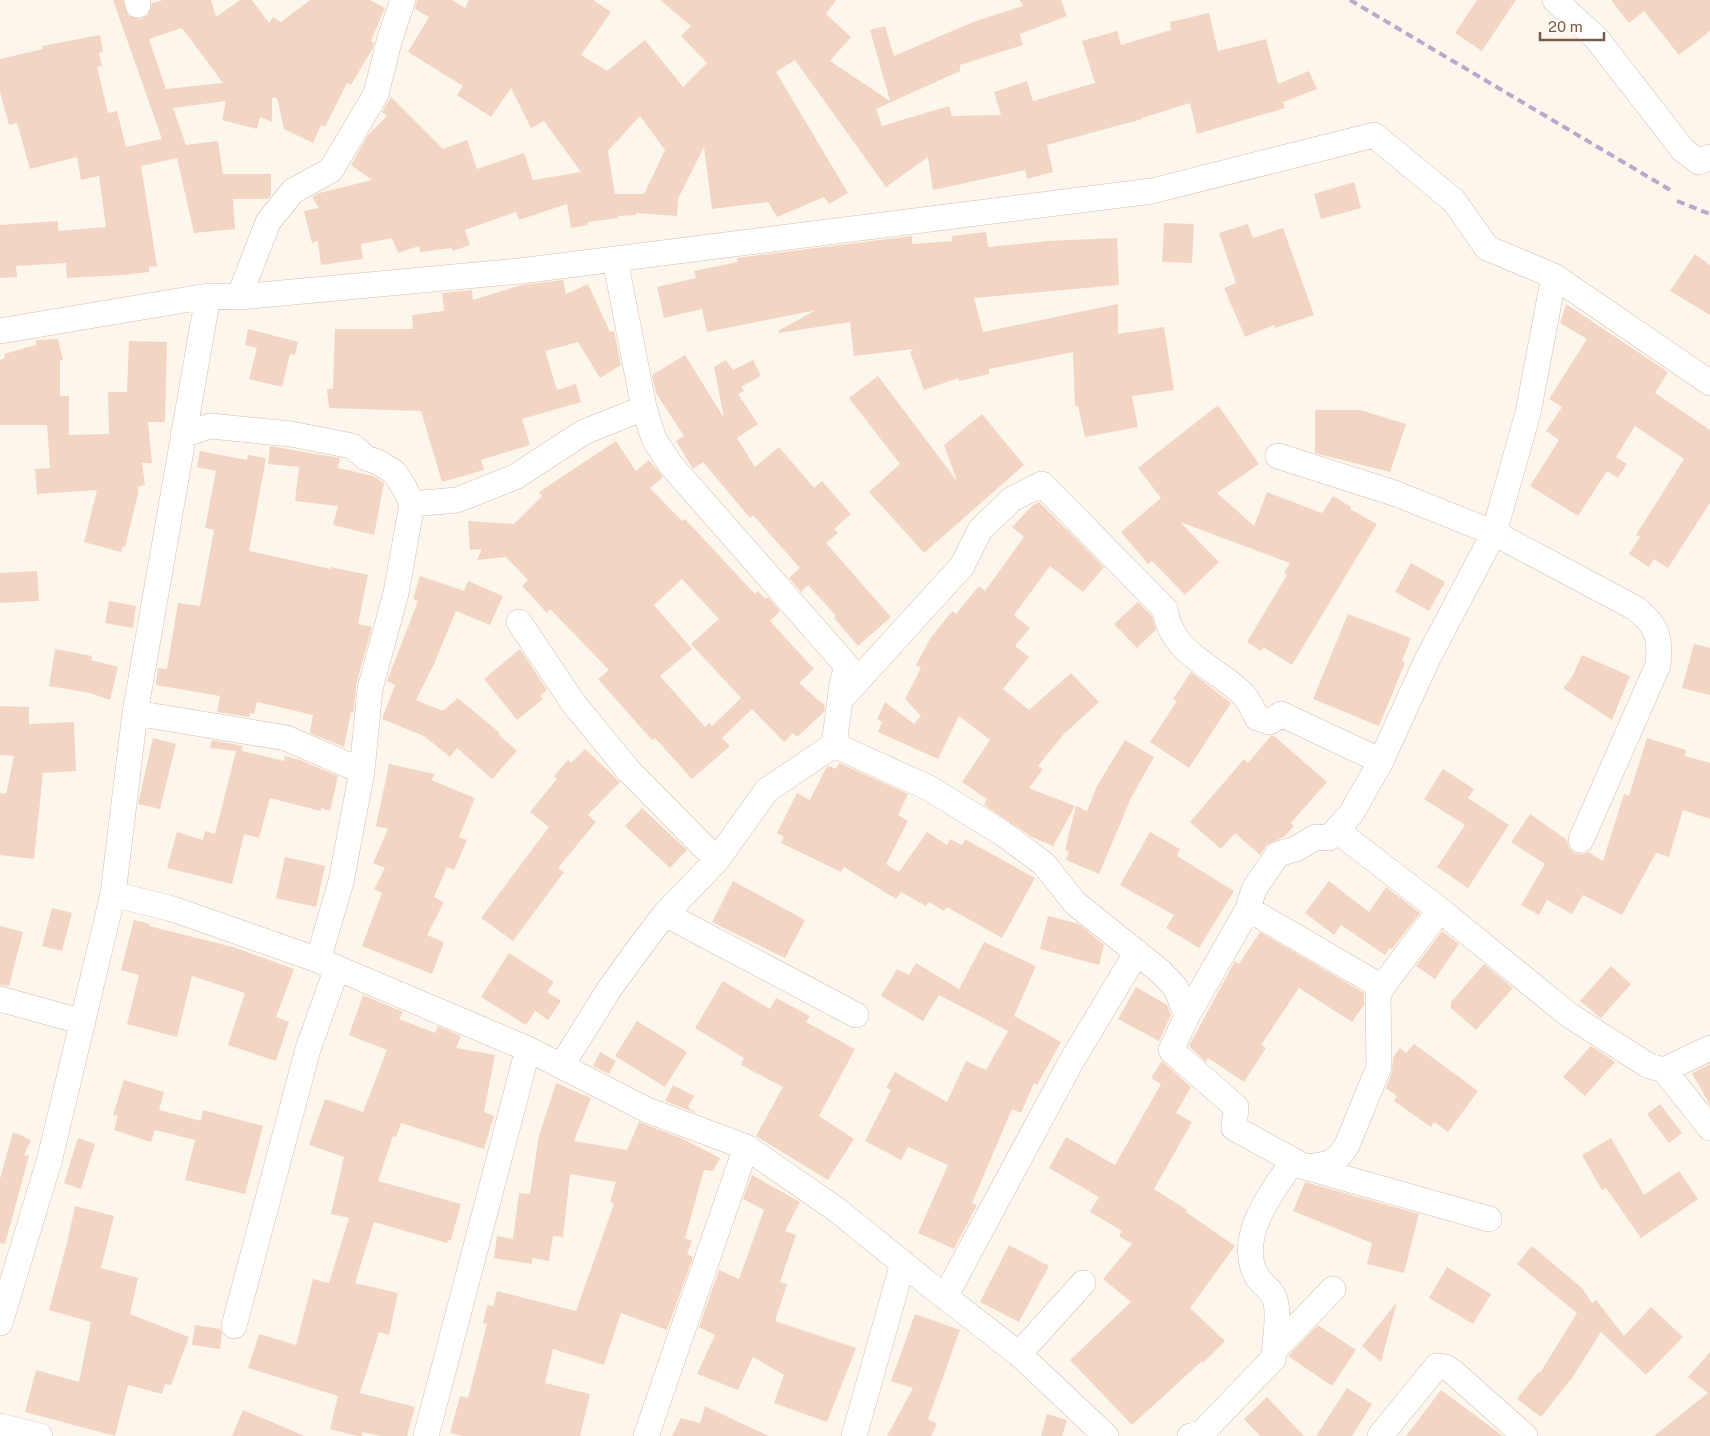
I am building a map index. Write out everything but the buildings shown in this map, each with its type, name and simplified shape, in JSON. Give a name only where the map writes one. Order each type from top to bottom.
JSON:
[{"type":"street","points":[[239,298],[268,222],[292,192],[331,170],[372,102],[376,94],[390,38],[403,0]]},
{"type":"street","points":[[1555,0],[1597,39],[1684,150],[1699,162],[1710,157]]},
{"type":"street","points":[[0,331],[208,296],[239,298],[511,272],[1152,191],[1374,135],[1454,201],[1487,248],[1554,276],[1710,383]]},
{"type":"street","points":[[562,1065],[610,988],[665,914],[718,860],[766,790],[834,745],[847,666],[670,464],[654,439],[644,408],[615,259]]},
{"type":"street","points":[[1489,1219],[1299,1164],[1234,1128],[1236,1107],[1171,1050],[1187,1016],[1248,909],[1254,889],[1278,854],[1296,849],[1316,837],[1329,838],[1351,814],[1381,761],[1428,658],[1494,533],[1528,413],[1554,276]]},
{"type":"street","points":[[0,1324],[50,1158],[113,894],[135,713],[208,296]]},
{"type":"street","points":[[412,504],[457,500],[515,477],[584,432],[644,408]]},
{"type":"street","points":[[183,435],[210,426],[291,434],[352,446],[366,458],[378,462],[394,472],[412,504],[396,593],[370,689],[362,771],[328,964],[308,1049],[234,1326]]},
{"type":"street","points":[[1278,456],[1397,494],[1494,533],[1635,608],[1648,618],[1656,631],[1660,644],[1658,664],[1581,840]]},
{"type":"street","points":[[841,699],[962,566],[980,530],[1012,499],[1042,484],[1165,609],[1166,620],[1182,647],[1244,695],[1257,718],[1270,722],[1281,714],[1301,721],[1381,761]]},
{"type":"street","points":[[519,622],[574,704],[629,771],[718,860]]},
{"type":"street","points":[[135,713],[286,738],[362,771]]},
{"type":"street","points":[[834,745],[929,788],[1002,833],[1044,864],[1074,903],[1161,972],[1176,988],[1187,1016]]},
{"type":"street","points":[[1337,831],[1440,910],[1569,1015],[1649,1066],[1664,1070],[1710,1128]]},
{"type":"street","points":[[113,894],[172,909],[328,964],[528,1049],[647,1110],[746,1147],[837,1210],[944,1297],[1019,1354],[1106,1436]]},
{"type":"street","points":[[1248,909],[1382,987]]},
{"type":"street","points":[[1199,1435],[1273,1359],[1275,1349],[1275,1298],[1259,1282],[1253,1267],[1251,1252],[1253,1234],[1265,1204],[1299,1164],[1329,1164],[1340,1157],[1347,1145],[1379,1067],[1378,998],[1382,987],[1440,910]]},
{"type":"street","points":[[665,914],[856,1016]]},
{"type":"street","points":[[944,1297],[1071,1062],[1137,952]]},
{"type":"street","points":[[1176,988],[1205,984]]},
{"type":"street","points":[[0,999],[83,1022]]},
{"type":"street","points":[[1664,1070],[1710,1048]]},
{"type":"street","points":[[426,1436],[528,1049]]},
{"type":"street","points":[[646,1436],[746,1147]]},
{"type":"street","points":[[854,1436],[904,1263]]},
{"type":"street","points":[[1019,1354],[1083,1283]]},
{"type":"street","points":[[1275,1349],[1334,1289]]},
{"type":"street","points":[[1380,1436],[1437,1366],[1445,1367],[1453,1372],[1525,1436]]},
{"type":"street","points":[[0,1426],[40,1436]]},
{"type":"railway","points":[[1350,0],[1672,191]]},
{"type":"railway","points":[[1677,201],[1710,214]]}]
